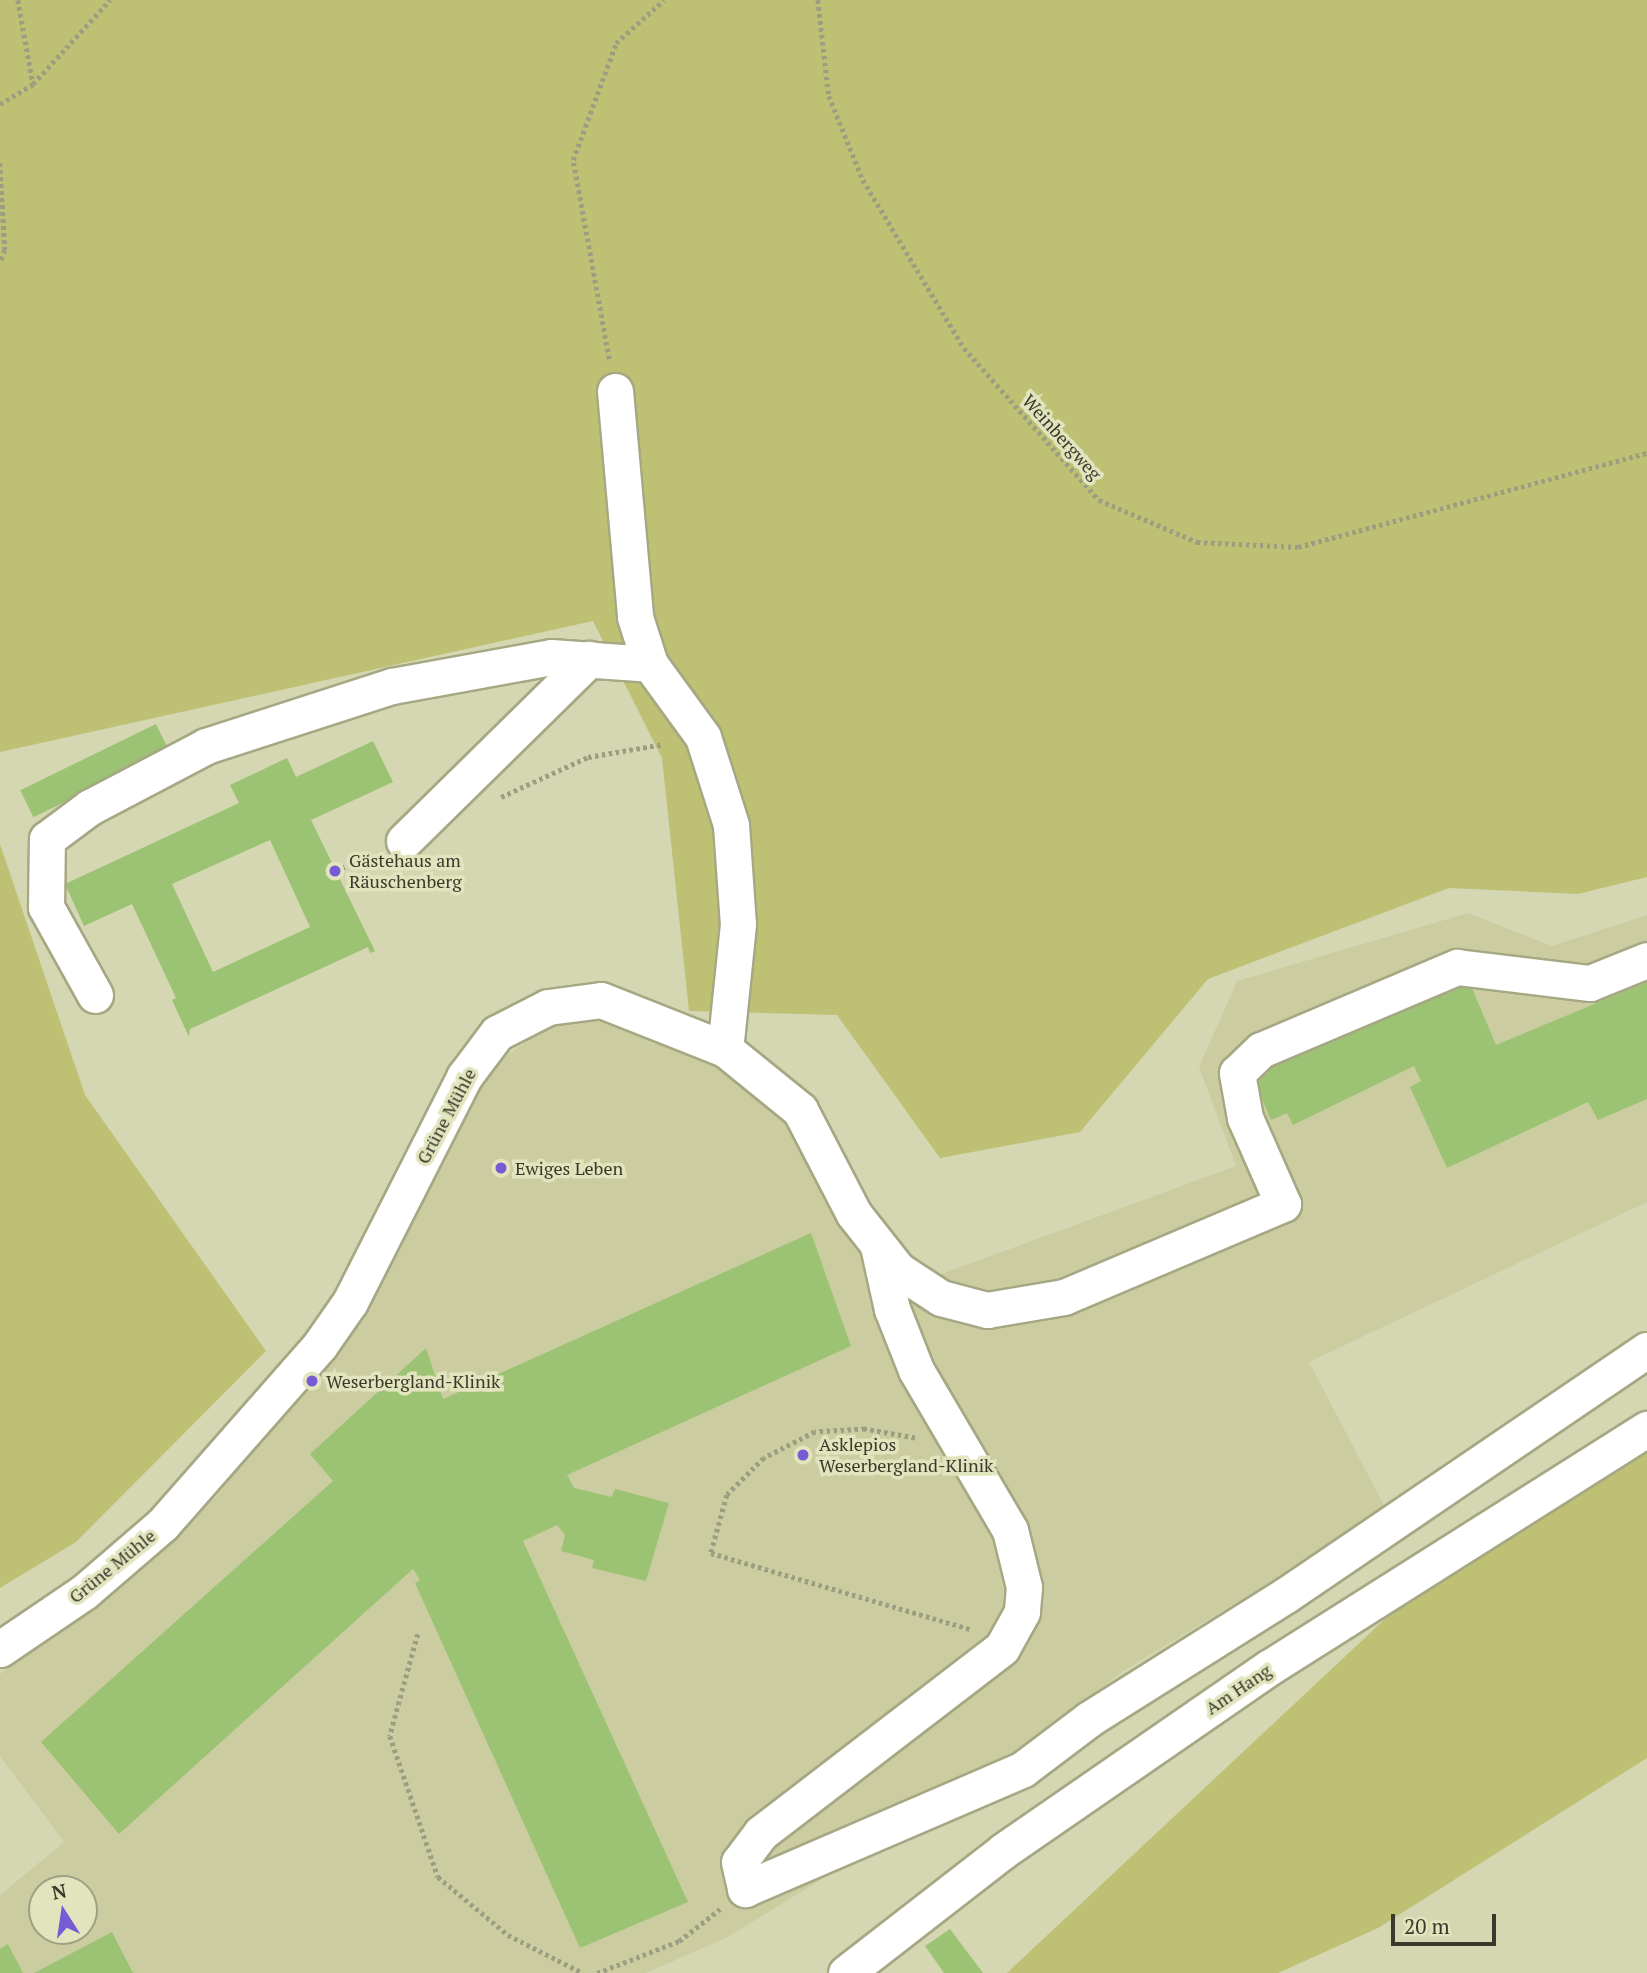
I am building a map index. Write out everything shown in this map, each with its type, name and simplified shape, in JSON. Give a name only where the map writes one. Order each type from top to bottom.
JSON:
[{"type":"street","points":[[615,391],[635,617],[650,664],[703,737],[732,838],[738,924],[725,1049]]},
{"type":"street","points":[[95,995],[46,907],[47,839],[90,807],[206,746],[392,686],[551,657],[650,664]]},
{"type":"street","points":[[404,841],[589,659]]},
{"type":"street","name":"Grüne Mühle","points":[[0,1649],[84,1592],[162,1525],[320,1345],[350,1302],[464,1077],[497,1033],[548,1007],[601,1000],[725,1049],[800,1110],[854,1214],[898,1270],[941,1298],[987,1310],[1065,1297],[1283,1204],[1245,1118],[1237,1073],[1261,1050],[1457,967],[1590,983],[1647,960]]},
{"type":"street","points":[[877,1243],[892,1309],[916,1370],[1010,1530],[1024,1587],[1022,1612],[1002,1648],[761,1833],[739,1862],[745,1889],[1023,1769],[1089,1719],[1286,1595],[1647,1350]]},
{"type":"street","name":"Am Hang","points":[[846,1973],[1003,1851],[1270,1667],[1647,1429]]},
{"type":"path","points":[[18,0],[33,84]]},
{"type":"path","points":[[0,104],[33,84],[110,0]]},
{"type":"path","points":[[615,391],[573,160],[616,43],[664,0]]},
{"type":"path","name":"Weinbergweg","points":[[818,0],[829,96],[863,180],[964,348],[1099,500],[1197,542],[1298,547],[1647,453]]},
{"type":"path","points":[[0,163],[5,250],[0,263]]},
{"type":"path","points":[[490,802],[588,757],[703,737]]},
{"type":"path","points":[[335,871],[404,841]]},
{"type":"path","points":[[961,1447],[865,1429],[815,1432],[764,1458],[726,1494],[711,1553],[1007,1640]]},
{"type":"path","points":[[418,1634],[390,1736],[439,1877],[508,1935],[583,1973]]},
{"type":"path","points":[[597,1973],[679,1941],[745,1889]]},
{"type":"shaded area","name":"Asklepios Weserbergland-Klinik","points":[[1468,913],[1552,946],[1647,915],[1647,1202],[1309,1362],[1387,1511],[1120,1673],[1006,1766],[726,1938],[646,1973],[0,1973],[0,1895],[64,1842],[0,1756],[0,1674],[216,1497],[280,1413],[480,1076],[535,1035],[583,1015],[623,1027],[651,1043],[694,1052],[807,1094],[917,1283],[1236,1166],[1199,1067],[1237,981]]},
{"type":"green space","points":[[0,0],[1647,0],[1647,877],[1578,894],[1449,888],[1208,979],[1080,1132],[940,1158],[837,1015],[689,1011],[662,758],[593,621],[0,752]]},
{"type":"green space","points":[[0,844],[85,1095],[266,1351],[76,1542],[0,1588]]},
{"type":"green space","points":[[1647,1432],[1647,1758],[1378,1928],[1278,1973],[1007,1973],[1510,1502]]},
{"type":"building","points":[[156,724],[169,751],[33,817],[20,790]]},
{"type":"building","points":[[373,741],[393,782],[311,820],[375,951],[370,953],[368,947],[190,1029],[189,1037],[172,1000],[176,998],[132,904],[84,926],[65,884],[239,803],[230,785],[287,758],[296,777]],"holes":[[[270,840],[310,927],[213,972],[172,884]]]},
{"type":"building","points":[[1469,981],[1496,1045],[1647,982],[1647,1099],[1598,1120],[1588,1102],[1447,1168],[1410,1087],[1421,1081],[1414,1066],[1293,1125],[1287,1113],[1271,1120],[1254,1080],[1268,1073],[1265,1066],[1439,989],[1441,994]]},
{"type":"building","points":[[811,1233],[851,1346],[567,1475],[574,1488],[612,1497],[615,1489],[669,1503],[646,1581],[592,1568],[594,1560],[561,1551],[565,1535],[557,1525],[523,1541],[688,1902],[580,1948],[415,1583],[420,1580],[413,1569],[119,1834],[41,1742],[333,1481],[310,1454],[426,1348],[443,1399]]},
{"type":"building","points":[[950,1929],[983,1973],[944,1973],[925,1946]]},
{"type":"building","points":[[112,1932],[133,1973],[34,1973],[87,1945],[98,1945],[98,1939]]},
{"type":"building","points":[[8,1944],[23,1973],[0,1973],[0,1949]]},
{"type":"place","name":"Gästehaus am Räuschenberg","points":[[335,871]]},
{"type":"place","name":"Ewiges Leben","points":[[501,1168]]},
{"type":"place","name":"Weserbergland-Klinik","points":[[312,1381]]},
{"type":"place","name":"Asklepios Weserbergland-Klinik","points":[[803,1455]]}]
